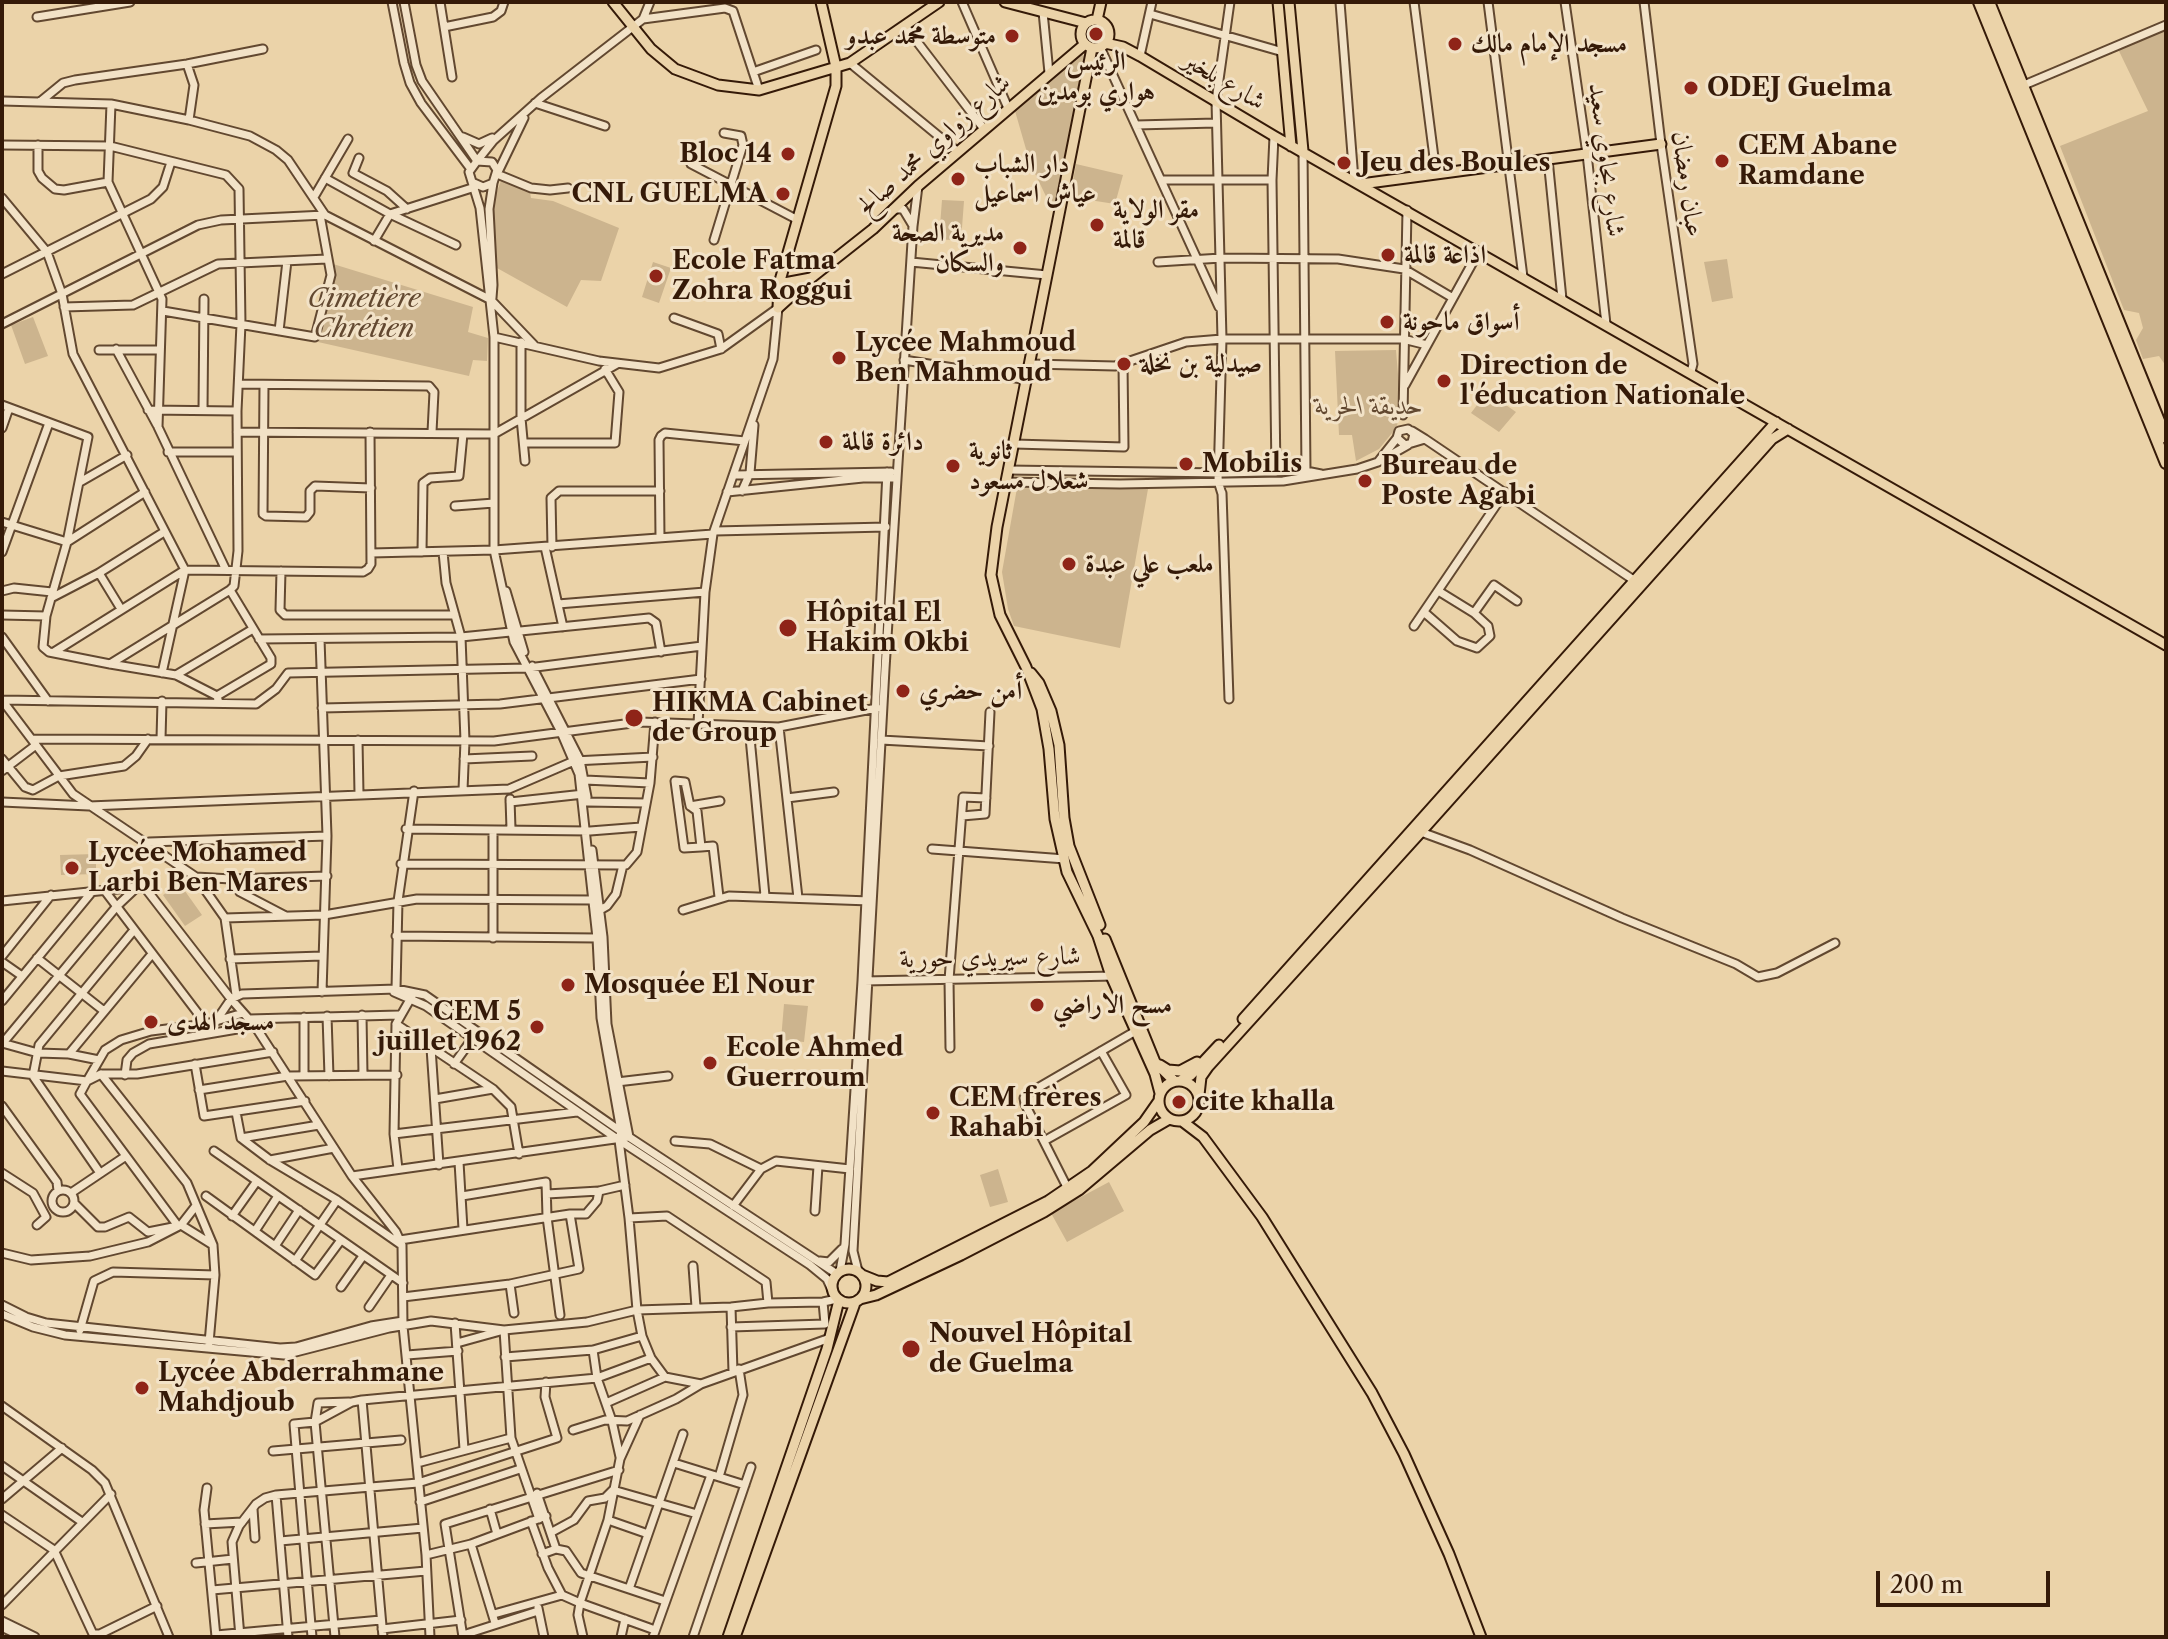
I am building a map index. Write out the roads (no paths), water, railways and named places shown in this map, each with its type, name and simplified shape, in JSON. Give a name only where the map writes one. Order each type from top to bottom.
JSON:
[{"type":"highway","points":[[1979,2],[2166,463]]},
{"type":"highway","points":[[1989,2],[2166,438]]},
{"type":"main road","points":[[613,2],[661,60],[675,69],[718,85],[759,90],[850,63],[939,2]]},
{"type":"main road","points":[[778,308],[778,289],[834,96],[836,67],[821,2]]},
{"type":"main road","points":[[1005,2],[1038,8],[1086,23],[1097,20],[1106,26],[1098,43],[1047,275],[992,563],[993,589],[1008,635],[1026,667],[1045,720],[1055,819],[1085,914],[1155,1062],[1177,1081],[1192,1085],[1199,1095]]},
{"type":"main road","points":[[1097,20],[1101,2]]},
{"type":"main road","points":[[1278,2],[1291,146]]},
{"type":"main road","points":[[1289,2],[1303,151]]},
{"type":"main road","points":[[1086,23],[1081,36],[1098,43]]},
{"type":"main road","name":"شارع زواوي محمد صالح","points":[[778,308],[873,229],[1049,73],[1098,43]]},
{"type":"main road","name":"شارع بلخير","points":[[1098,43],[1123,47],[1140,56],[1291,146],[2166,645]]},
{"type":"main road","points":[[1290,128],[1297,133],[1301,130]]},
{"type":"main road","points":[[1274,136],[1290,128]]},
{"type":"main road","points":[[1358,182],[1661,144]]},
{"type":"main road","points":[[785,268],[795,294]]},
{"type":"main road","name":"شارع زواوي محمد صالح","points":[[778,289],[791,281],[811,278]]},
{"type":"main road","points":[[1169,1119],[1150,1130],[1079,1190],[1044,1212],[894,1287],[848,1304],[838,1299],[831,1288],[839,1272],[850,1269],[877,1281],[888,1282],[1008,1222],[1068,1189],[1144,1122],[1163,1087],[1191,1075],[1224,1040],[1776,422]]},
{"type":"main road","points":[[1203,1137],[1198,1108],[1201,1077],[1208,1067],[1772,439],[1788,429]]},
{"type":"main road","points":[[1116,976],[1134,1032],[1155,1074],[1164,1115],[1182,1121],[1189,1119],[1198,1108]]},
{"type":"main road","points":[[1155,1062],[1168,1070],[1185,1070],[1224,1040]]},
{"type":"main road","points":[[1182,1121],[1203,1137],[1286,1253],[1372,1393],[1404,1454],[1449,1554],[1481,1637]]},
{"type":"main road","points":[[735,1637],[858,1301],[866,1288],[860,1273]]},
{"type":"main road","points":[[728,1637],[830,1338],[838,1299]]},
{"type":"street","points":[[37,17],[130,2]]},
{"type":"street","points":[[392,2],[404,63],[415,93],[470,168],[480,208],[494,337],[494,550],[514,632],[585,780],[604,1043],[620,1136],[637,1310],[642,1336],[651,1358],[665,1377]]},
{"type":"street","points":[[404,2],[419,73],[477,161]]},
{"type":"street","points":[[440,2],[452,77]]},
{"type":"street","points":[[444,27],[493,17],[501,11],[504,2]]},
{"type":"street","points":[[643,19],[650,2]]},
{"type":"street","points":[[962,2],[1008,108]]},
{"type":"street","points":[[1140,56],[1152,2]]},
{"type":"street","points":[[1229,699],[1221,477],[1221,258],[1216,101],[1230,2]]},
{"type":"street","points":[[1340,2],[1358,182]]},
{"type":"street","points":[[1414,2],[1436,173]]},
{"type":"street","points":[[1488,2],[1523,277]]},
{"type":"street","name":"شارع بجاوي سعيد","points":[[1565,2],[1587,154],[1606,324]]},
{"type":"street","name":"عبان رمضان","points":[[1644,2],[1693,364],[1691,372]]},
{"type":"street","points":[[470,168],[535,103],[643,19],[725,8],[733,11],[759,90]]},
{"type":"street","points":[[1038,8],[1049,73]]},
{"type":"street","points":[[1150,14],[1283,52]]},
{"type":"street","points":[[2024,85],[2166,25]]},
{"type":"street","points":[[905,26],[984,129]]},
{"type":"street","points":[[1098,43],[1221,310]]},
{"type":"street","points":[[41,101],[63,83],[75,80],[187,64],[263,49]]},
{"type":"street","points":[[753,72],[816,50]]},
{"type":"street","points":[[850,63],[958,152]]},
{"type":"street","points":[[187,64],[194,85],[189,120]]},
{"type":"street","points":[[2,101],[111,104],[189,120],[250,136],[264,142],[288,160],[323,215],[331,275],[318,334],[313,337],[163,311]]},
{"type":"street","points":[[535,103],[605,126]]},
{"type":"street","points":[[111,104],[108,182],[160,292],[163,311],[158,427]]},
{"type":"street","points":[[491,300],[489,209],[493,183],[526,112]]},
{"type":"street","points":[[1136,125],[1216,123]]},
{"type":"street","points":[[458,134],[479,144],[507,128]]},
{"type":"street","points":[[714,240],[743,139],[724,133]]},
{"type":"street","points":[[1274,136],[1276,472]]},
{"type":"street","points":[[314,197],[348,139]]},
{"type":"street","points":[[2,145],[110,146],[226,175],[239,189],[241,324],[237,411],[237,568],[234,586],[110,664]]},
{"type":"street","points":[[38,145],[38,171],[55,189],[108,182]]},
{"type":"street","points":[[1303,151],[1306,471]]},
{"type":"street","points":[[359,158],[353,173],[387,191],[407,209]]},
{"type":"street","points":[[1548,159],[1562,299]]},
{"type":"street","points":[[477,161],[492,162],[497,174],[531,188],[568,188]]},
{"type":"street","points":[[2,274],[123,215],[160,192],[171,162]]},
{"type":"street","points":[[691,164],[798,220]]},
{"type":"street","points":[[325,178],[390,214],[456,245]]},
{"type":"street","points":[[1161,180],[1272,180]]},
{"type":"street","points":[[374,241],[390,214],[474,185],[483,187],[493,183]]},
{"type":"street","points":[[352,1176],[629,1137],[815,1261],[839,1272],[845,1244],[865,981],[878,740],[918,186]]},
{"type":"street","points":[[2,198],[47,252],[62,294],[73,354],[185,570],[162,673]]},
{"type":"street","points":[[893,209],[903,209],[913,226]]},
{"type":"street","points":[[1407,210],[1403,415],[1410,444]]},
{"type":"street","points":[[2,324],[198,225],[240,219],[323,215],[491,300],[534,345]]},
{"type":"street","points":[[1404,387],[1479,251]]},
{"type":"street","points":[[1158,262],[1221,258],[1338,259],[1404,269],[1453,298]]},
{"type":"street","points":[[64,307],[133,305],[210,267],[327,259]]},
{"type":"street","points":[[279,331],[287,261]]},
{"type":"street","points":[[911,262],[1047,275]]},
{"type":"street","points":[[757,324],[769,310],[778,289]]},
{"type":"street","points":[[203,410],[204,299]]},
{"type":"street","points":[[494,337],[599,361],[659,368],[721,349],[778,308]]},
{"type":"street","points":[[698,724],[705,592],[714,532],[773,359],[778,308]]},
{"type":"street","points":[[674,318],[718,334],[721,349]]},
{"type":"street","points":[[757,324],[776,331]]},
{"type":"street","points":[[1031,364],[1123,364],[1186,342],[1222,339],[1403,339],[1427,345]]},
{"type":"street","points":[[521,342],[521,418],[525,461]]},
{"type":"street","points":[[116,349],[158,427],[225,568]]},
{"type":"street","points":[[99,350],[160,350]]},
{"type":"street","points":[[904,360],[1028,380]]},
{"type":"street","points":[[524,443],[615,443],[619,392],[599,361]]},
{"type":"street","points":[[237,432],[494,434],[617,364]]},
{"type":"street","points":[[1014,444],[1124,447],[1123,364]]},
{"type":"street","points":[[239,384],[429,386],[434,392],[432,432]]},
{"type":"street","points":[[264,385],[261,510],[266,516],[306,517],[310,512],[310,491],[315,486],[371,488]]},
{"type":"street","points":[[2,428],[6,407],[88,437],[67,542],[46,616],[42,644],[46,650],[176,675],[218,700]]},
{"type":"street","points":[[148,410],[237,411]]},
{"type":"street","points":[[742,491],[750,473],[755,411]]},
{"type":"street","points":[[2,552],[49,423]]},
{"type":"street","points":[[54,652],[185,570],[237,568],[363,572],[371,564],[370,432]]},
{"type":"street","points":[[1405,432],[1425,439],[1635,581]]},
{"type":"street","points":[[1405,432],[1400,443],[1410,444]]},
{"type":"street","points":[[1378,462],[1405,432]]},
{"type":"street","points":[[660,538],[659,440],[665,433],[745,441]]},
{"type":"street","points":[[422,552],[423,483],[430,478],[459,476],[463,434]]},
{"type":"street","points":[[1008,470],[1283,481],[1378,462],[1425,439]]},
{"type":"street","points":[[168,452],[237,452]]},
{"type":"street","points":[[80,482],[127,455]]},
{"type":"street","points":[[1006,482],[1120,484],[1276,472],[1323,474]]},
{"type":"street","points":[[735,475],[897,475]]},
{"type":"street","points":[[727,492],[887,475]]},
{"type":"street","points":[[878,740],[887,475]]},
{"type":"street","points":[[563,627],[548,547],[551,498],[559,491],[660,491]]},
{"type":"street","points":[[2,522],[67,542],[145,492]]},
{"type":"street","points":[[1414,626],[1440,592],[1505,492]]},
{"type":"street","points":[[455,506],[494,503]]},
{"type":"street","points":[[371,553],[548,547],[714,532],[886,527]]},
{"type":"street","points":[[2,591],[14,588],[52,595],[99,573],[164,532]]},
{"type":"street","points":[[443,552],[446,583],[461,637],[465,741],[463,790]]},
{"type":"street","points":[[281,571],[280,610],[285,615],[455,615]]},
{"type":"street","points":[[99,573],[121,609]]},
{"type":"street","points":[[1474,613],[1494,585],[1517,601]]},
{"type":"street","points":[[218,700],[271,664],[271,658],[230,590]]},
{"type":"street","points":[[558,604],[705,592]]},
{"type":"street","points":[[1425,613],[1457,641],[1477,648],[1490,636],[1488,626],[1474,613],[1440,592]]},
{"type":"street","points":[[2,615],[46,616]]},
{"type":"street","points":[[259,639],[461,637],[649,618],[656,623],[661,652]]},
{"type":"street","points":[[176,675],[253,629]]},
{"type":"street","points":[[2,637],[48,701]]},
{"type":"street","points":[[320,639],[327,836],[322,992]]},
{"type":"street","points":[[2,700],[218,700],[256,704],[276,689],[288,673],[530,668],[702,646]]},
{"type":"street","points":[[322,708],[547,700],[701,679]]},
{"type":"street","points":[[2,700],[73,794],[196,877],[225,918],[234,997],[216,1021]]},
{"type":"street","points":[[161,739],[162,701]]},
{"type":"street","points":[[148,739],[132,760],[119,768],[59,776],[36,790],[23,785],[4,766],[34,742],[148,739],[494,741],[655,722],[779,727],[877,708]]},
{"type":"street","points":[[962,816],[985,814],[990,712]]},
{"type":"street","points":[[401,864],[626,865],[637,852],[650,783],[655,722]]},
{"type":"street","points":[[749,727],[765,896]]},
{"type":"street","points":[[779,727],[798,898]]},
{"type":"street","points":[[358,740],[359,794]]},
{"type":"street","points":[[878,740],[989,746]]},
{"type":"street","points":[[464,759],[532,756]]},
{"type":"street","points":[[2,802],[89,806],[509,789],[577,760],[653,757]]},
{"type":"street","points":[[577,760],[585,797]]},
{"type":"street","points":[[585,780],[650,783]]},
{"type":"street","points":[[701,847],[697,811],[690,806],[685,782],[675,781],[684,848],[701,847],[713,846],[719,897]]},
{"type":"street","points":[[509,789],[511,829]]},
{"type":"street","points":[[392,990],[401,864],[414,791]]},
{"type":"street","points":[[787,798],[834,792]]},
{"type":"street","points":[[510,802],[585,797],[646,803]]},
{"type":"street","points":[[950,1048],[949,980],[963,797],[986,798]]},
{"type":"street","points":[[680,808],[720,801]]},
{"type":"street","points":[[406,829],[588,831],[641,827]]},
{"type":"street","points":[[493,830],[493,938]]},
{"type":"street","points":[[1421,832],[1736,964],[1758,977],[1777,973],[1835,943]]},
{"type":"street","points":[[147,842],[327,836]]},
{"type":"street","points":[[932,849],[1068,858]]},
{"type":"street","points":[[591,864],[600,910],[607,1024],[629,1137]]},
{"type":"street","points":[[600,910],[616,894],[623,865]]},
{"type":"street","points":[[196,877],[327,876]]},
{"type":"street","points":[[231,879],[240,892],[285,915]]},
{"type":"street","points":[[99,1060],[69,1054],[38,1053],[2,1044],[117,906],[137,887]]},
{"type":"street","points":[[2,910],[6,901],[137,887],[146,889],[234,997],[352,1176],[401,1242],[403,1323],[426,1555],[430,1637]]},
{"type":"street","points":[[105,891],[206,1024]]},
{"type":"street","points":[[2,1001],[91,893]]},
{"type":"street","points":[[2,956],[51,895]]},
{"type":"street","points":[[683,910],[719,897],[870,901]]},
{"type":"street","points":[[225,918],[324,915],[398,901],[593,900]]},
{"type":"street","points":[[100,1173],[33,1076],[39,1045],[134,930]]},
{"type":"street","points":[[396,936],[597,938]]},
{"type":"street","points":[[69,1054],[152,954]]},
{"type":"street","points":[[230,959],[322,956]]},
{"type":"street","points":[[37,958],[104,1011]]},
{"type":"street","points":[[2,962],[22,976]]},
{"type":"street","name":"شارع سيريدي حورية","points":[[865,981],[1116,976]]},
{"type":"street","points":[[860,1273],[853,1251],[865,981]]},
{"type":"street","points":[[234,997],[392,990],[434,1000],[620,1136],[810,1265],[827,1279],[831,1288]]},
{"type":"street","points":[[413,995],[577,1112],[620,1136]]},
{"type":"street","points":[[398,1169],[394,1134],[396,1024],[413,995]]},
{"type":"street","points":[[362,1015],[363,1075]]},
{"type":"street","points":[[213,1245],[179,1226],[80,1094],[99,1060],[114,1043],[135,1035],[216,1021],[399,1015]]},
{"type":"street","points":[[327,1016],[329,1076]]},
{"type":"street","points":[[304,1017],[304,1076]]},
{"type":"street","points":[[125,1075],[127,1060],[149,1044],[249,1019]]},
{"type":"street","points":[[396,1024],[493,1089],[511,1107],[519,1154]]},
{"type":"street","points":[[1068,1189],[1025,1104],[1025,1096],[1134,1032]]},
{"type":"street","points":[[454,1064],[472,1039]]},
{"type":"street","points":[[431,1048],[439,1165]]},
{"type":"street","points":[[1044,1141],[1126,1095],[1101,1051]]},
{"type":"street","points":[[2,1071],[87,1081],[101,1074],[125,1075],[273,1052]]},
{"type":"street","points":[[195,1064],[204,1116],[305,1101]]},
{"type":"street","points":[[101,1074],[187,1183],[213,1245],[215,1275],[209,1349]]},
{"type":"street","points":[[199,1090],[288,1076],[397,1075]]},
{"type":"street","points":[[617,1082],[668,1076]]},
{"type":"street","points":[[435,1099],[493,1089]]},
{"type":"street","points":[[2,1106],[57,1182],[58,1191]]},
{"type":"street","points":[[236,1112],[241,1138],[270,1160],[401,1242],[463,1229],[586,1214],[597,1201],[599,1191]]},
{"type":"street","points":[[394,1134],[577,1112]]},
{"type":"street","points":[[241,1138],[319,1125]]},
{"type":"street","points":[[675,1141],[710,1144],[761,1169]]},
{"type":"street","points":[[270,1160],[334,1148]]},
{"type":"street","points":[[214,1151],[403,1283]]},
{"type":"street","points":[[71,1193],[126,1156]]},
{"type":"street","points":[[733,1206],[761,1169],[776,1161],[850,1169]]},
{"type":"street","points":[[459,1162],[463,1229]]},
{"type":"street","points":[[815,1211],[818,1166]]},
{"type":"street","points":[[2,1173],[33,1193],[46,1217],[37,1225]]},
{"type":"street","points":[[232,1216],[257,1181]]},
{"type":"street","points":[[462,1196],[546,1182],[547,1217],[560,1315]]},
{"type":"street","points":[[547,1194],[599,1191],[625,1185]]},
{"type":"street","points":[[75,1204],[66,1213],[58,1212],[53,1206],[53,1197],[58,1191],[71,1193],[75,1204],[98,1227],[129,1217],[148,1232],[179,1226]]},
{"type":"street","points":[[206,1196],[315,1275],[341,1240]]},
{"type":"street","points":[[255,1231],[278,1196]]},
{"type":"street","points":[[295,1261],[337,1200]]},
{"type":"street","points":[[41,1205],[53,1206]]},
{"type":"street","points":[[2,1253],[31,1260],[90,1256],[148,1242],[179,1226],[195,1207]]},
{"type":"street","points":[[275,1246],[299,1210]]},
{"type":"street","points":[[390,1323],[403,1302],[579,1269],[570,1214]]},
{"type":"street","points":[[629,1218],[667,1216],[766,1282],[768,1303]]},
{"type":"street","points":[[815,1261],[829,1262],[845,1244]]},
{"type":"street","points":[[341,1287],[363,1256]]},
{"type":"street","points":[[693,1266],[696,1307]]},
{"type":"street","points":[[79,1332],[94,1281],[113,1272],[215,1275]]},
{"type":"street","points":[[369,1307],[391,1275]]},
{"type":"street","points":[[510,1284],[514,1313]]},
{"type":"street","points":[[2,1314],[41,1330],[210,1340],[285,1348],[390,1323],[431,1321],[504,1330],[587,1322],[637,1310],[838,1299]]},
{"type":"street","points":[[731,1327],[825,1324],[823,1302]]},
{"type":"street","points":[[2,1305],[36,1321],[79,1332],[209,1349],[291,1354],[403,1323]]},
{"type":"street","points":[[504,1330],[511,1438],[520,1469],[534,1495],[542,1554],[562,1595],[654,1633],[743,1395],[736,1370],[731,1307]]},
{"type":"street","points":[[455,1323],[464,1449]]},
{"type":"street","points":[[407,1355],[457,1347],[504,1330]]},
{"type":"street","points":[[505,1357],[593,1350],[642,1336]]},
{"type":"street","points":[[573,1430],[605,1420],[627,1421],[701,1384],[830,1338]]},
{"type":"street","points":[[583,1637],[578,1615],[580,1603],[608,1520],[620,1459],[612,1421],[597,1378],[593,1350]]},
{"type":"street","points":[[335,1637],[315,1422],[318,1403],[597,1378],[651,1358]]},
{"type":"street","points":[[606,1403],[665,1377],[701,1384]]},
{"type":"street","points":[[240,1635],[232,1542],[242,1522],[265,1498],[300,1492],[418,1483],[557,1438],[545,1397],[546,1382]]},
{"type":"street","points":[[362,1400],[382,1629]]},
{"type":"street","points":[[312,1637],[294,1424],[315,1422],[352,1402]]},
{"type":"street","points":[[2,1406],[101,1477],[111,1494],[169,1637]]},
{"type":"street","points":[[620,1459],[640,1415]]},
{"type":"street","points":[[629,1589],[683,1434]]},
{"type":"street","points":[[417,1463],[511,1438]]},
{"type":"street","points":[[273,1451],[401,1440]]},
{"type":"street","points":[[2,1499],[62,1448]]},
{"type":"street","points":[[674,1463],[745,1485]]},
{"type":"street","points":[[2,1466],[82,1522]]},
{"type":"street","points":[[693,1637],[751,1467]]},
{"type":"street","points":[[420,1502],[520,1469]]},
{"type":"street","points":[[562,1595],[495,1619],[463,1636],[445,1524],[619,1470]]},
{"type":"street","points":[[207,1488],[204,1510],[216,1636],[288,1633],[311,1625],[382,1629],[461,1620]]},
{"type":"street","points":[[613,1490],[697,1514]]},
{"type":"street","points":[[552,1532],[574,1520],[588,1501],[605,1498],[613,1490]]},
{"type":"street","points":[[2,1605],[111,1494]]},
{"type":"street","points":[[276,1495],[288,1633]]},
{"type":"street","points":[[253,1508],[255,1538]]},
{"type":"street","points":[[490,1509],[497,1534]]},
{"type":"street","points":[[2,1515],[54,1550],[94,1635],[157,1606]]},
{"type":"street","points":[[539,1519],[552,1532],[556,1549]]},
{"type":"street","points":[[426,1555],[471,1544],[539,1519]]},
{"type":"street","points":[[608,1520],[648,1534]]},
{"type":"street","points":[[205,1524],[242,1522]]},
{"type":"street","points":[[280,1541],[423,1528]]},
{"type":"street","points":[[471,1544],[495,1619]]},
{"type":"street","points":[[542,1554],[556,1549],[566,1551],[578,1571],[665,1601]]},
{"type":"street","points":[[196,1563],[233,1559]]},
{"type":"street","points":[[212,1590],[426,1571]]},
{"type":"street","points":[[538,1606],[544,1637]]},
{"type":"street","points":[[621,1637],[625,1619]]},
{"type":"street","points":[[2,1621],[35,1637]]},
{"type":"street","points":[[2,1627],[22,1637]]},
{"type":"place","name":"الرئيس هواري بومدين","points":[[1096,34]]},
{"type":"place","name":"متوسطة محمد عبدو","points":[[1012,36]]},
{"type":"place","name":"مسجد الإمام مالك","points":[[1455,44]]},
{"type":"place","name":"ODEJ Guelma","points":[[1691,88]]},
{"type":"place","name":"Bloc 14","points":[[788,154]]},
{"type":"place","name":"CEM Abane Ramdane","points":[[1722,161]]},
{"type":"place","name":"Jeu des Boules","points":[[1344,163]]},
{"type":"place","name":"دار الشباب عياش اسماعيل","points":[[958,179]]},
{"type":"place","name":"CNL GUELMA","points":[[783,194]]},
{"type":"place","name":"مقر الولاية قالمة","points":[[1097,225]]},
{"type":"place","name":"مديرية الصحة والسكان","points":[[1020,248]]},
{"type":"place","name":"اذاعة قالمة","points":[[1388,255]]},
{"type":"place","name":"Ecole Fatma Zohra Roggui","points":[[656,276]]},
{"type":"place","name":"أسواق ماحونة","points":[[1387,322]]},
{"type":"place","name":"Lycée Mahmoud Ben Mahmoud","points":[[839,358]]},
{"type":"place","name":"صيدلية بن نخلة","points":[[1124,364]]},
{"type":"place","name":"Direction de l'éducation Nationale","points":[[1444,381]]},
{"type":"place","name":"دائرة قالمة","points":[[826,442]]},
{"type":"place","name":"Mobilis","points":[[1186,464]]},
{"type":"place","name":"ثانوية شعلال مسعود","points":[[953,466]]},
{"type":"place","name":"Bureau de Poste Agabi","points":[[1365,481]]},
{"type":"place","name":"ملعب علي عبدة","points":[[1069,564]]},
{"type":"place","name":"Hôpital El Hakim Okbi","points":[[788,628]]},
{"type":"place","name":"أمن حضري","points":[[903,691]]},
{"type":"place","name":"HIKMA Cabinet de Group","points":[[634,718]]},
{"type":"place","name":"Lycée Mohamed Larbi Ben Mares","points":[[72,868]]},
{"type":"place","name":"Mosquée El Nour","points":[[568,985]]},
{"type":"place","name":"مسح الاراضي","points":[[1037,1005]]},
{"type":"place","name":"مسجد الهدى","points":[[151,1022]]},
{"type":"place","name":"CEM 5 juillet 1962","points":[[537,1027]]},
{"type":"place","name":"Ecole Ahmed Guerroum","points":[[710,1063]]},
{"type":"place","name":"cite khalla","points":[[1179,1102]]},
{"type":"place","name":"CEM frères Rahabi","points":[[933,1113]]},
{"type":"place","name":"Nouvel Hôpital de Guelma","points":[[911,1349]]},
{"type":"place","name":"Lycée Abderrahmane Mahdjoub","points":[[142,1388]]},
{"type":"park label","name":"Cimetière Chrétien","points":[[364,314]]},
{"type":"park label","name":"حديقة الحرية","points":[[1369,406]]}]
